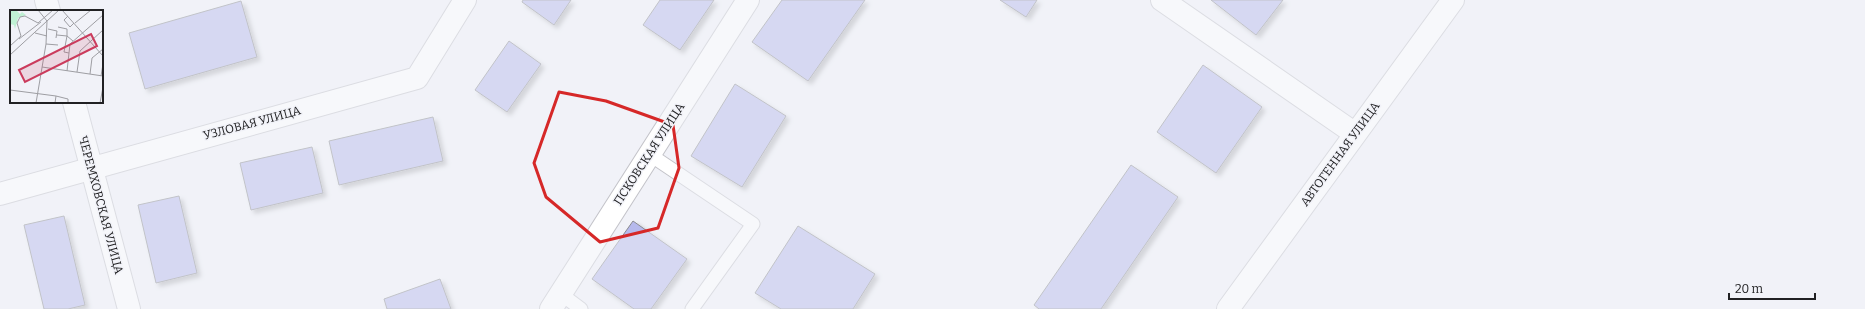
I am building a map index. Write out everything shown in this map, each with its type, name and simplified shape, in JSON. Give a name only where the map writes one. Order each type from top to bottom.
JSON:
[{"type":"street","points":[[46,0],[49,10]]},
{"type":"street","name":"УЗЛОВАЯ УЛИЦА","points":[[0,194],[416,78],[465,0]]},
{"type":"street","name":"ПСКОВСКАЯ УЛИЦА","points":[[556,302],[748,0]]},
{"type":"street","points":[[1162,0],[1354,134]]},
{"type":"street","name":"АВТОГЕННАЯ УЛИЦА","points":[[1228,309],[1453,0]]},
{"type":"street","name":"ЧЕРЕМХОВСКАЯ УЛИЦА","points":[[74,103],[129,309]]},
{"type":"lane","points":[[649,154],[753,224],[692,309]]},
{"type":"lane","points":[[556,302],[581,309]]},
{"type":"highlighted area","points":[[559,92],[606,101],[673,125],[679,168],[658,228],[600,242],[546,197],[534,163]]},
{"type":"building","points":[[523,0],[571,0],[554,25],[522,2]]},
{"type":"building","points":[[660,0],[714,0],[680,50],[643,25]]},
{"type":"building","points":[[782,0],[865,0],[808,81],[752,42]]},
{"type":"building","points":[[1000,0],[1037,0],[1026,17]]},
{"type":"building","points":[[1211,0],[1283,0],[1256,35]]},
{"type":"building","points":[[241,1],[257,57],[145,89],[129,33]]},
{"type":"building","points":[[509,41],[541,64],[507,112],[475,90]]},
{"type":"building","points":[[1203,65],[1262,107],[1216,173],[1157,132]]},
{"type":"building","points":[[735,84],[786,116],[742,187],[691,156]]},
{"type":"building","points":[[433,117],[443,161],[339,185],[329,141]]},
{"type":"building","points":[[312,147],[323,193],[251,210],[240,163]]},
{"type":"building","points":[[1131,165],[1178,197],[1101,309],[1039,309],[1034,305]]},
{"type":"building","points":[[179,196],[197,273],[156,283],[138,205]]},
{"type":"building","points":[[64,216],[85,305],[68,309],[44,309],[24,225]]},
{"type":"building","points":[[633,221],[687,259],[651,309],[634,309],[592,279]]},
{"type":"building","points":[[798,226],[875,274],[853,309],[781,309],[755,293]]},
{"type":"building","points":[[440,279],[451,309],[387,309],[384,299]]}]
